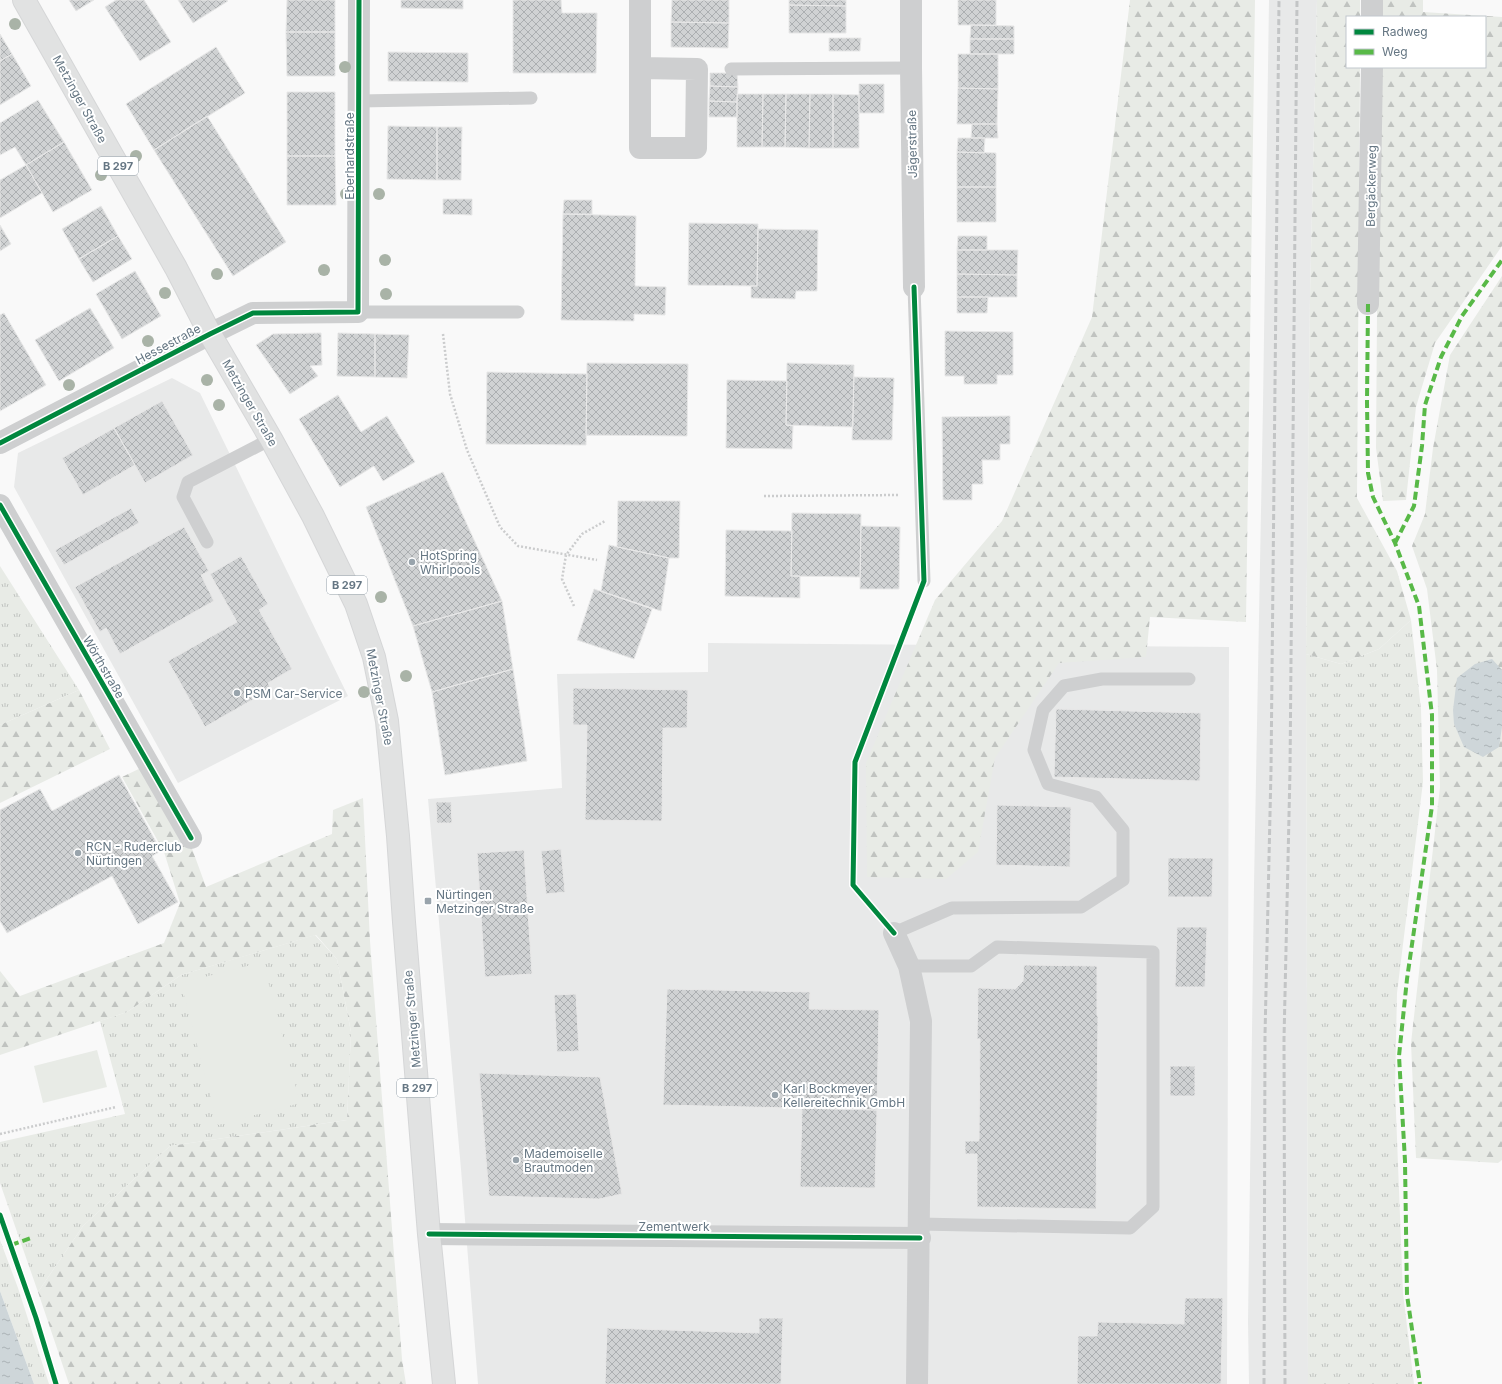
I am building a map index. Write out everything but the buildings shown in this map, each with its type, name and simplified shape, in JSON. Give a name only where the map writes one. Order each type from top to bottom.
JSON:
[{"type":"main road","name":"Metzinger Straße","points":[[24,0],[172,261],[210,334],[271,439],[324,536],[356,604],[374,657],[387,721],[398,836],[404,929],[429,1234],[444,1384]]},
{"type":"street","name":"Eberhardstraße","points":[[358,312],[359,0]]},
{"type":"street","points":[[640,0],[640,68]]},
{"type":"street","name":"Jägerstraße","points":[[912,0],[911,68],[914,287]]},
{"type":"street","points":[[1372,0],[1372,16]]},
{"type":"street","name":"Bergäckerweg","points":[[1368,304],[1372,68]]},
{"type":"street","name":"Hessestraße","points":[[0,443],[253,312],[358,312]]},
{"type":"street","name":"Wörthstraße","points":[[0,505],[191,838]]},
{"type":"street","points":[[894,933],[908,966],[921,1021],[917,1384]]},
{"type":"street","name":"Zementwerk","points":[[429,1234],[919,1231]]},
{"type":"lane","points":[[730,69],[911,68]]},
{"type":"lane","points":[[359,100],[531,98]]},
{"type":"lane","points":[[914,287],[924,581]]},
{"type":"lane","name":"Hessestraße","points":[[358,312],[518,312]]},
{"type":"lane","points":[[206,542],[183,497],[188,482],[271,439]]},
{"type":"lane","points":[[894,933],[952,908],[1081,907],[1123,880],[1123,830],[1096,797],[1048,784],[1034,750],[1043,710],[1064,686],[1102,679],[1189,680]]},
{"type":"lane","points":[[908,966],[971,966],[997,947],[1153,952],[1153,1207],[1130,1228],[919,1231]]},
{"type":"path","points":[[440,312],[450,394],[466,450],[500,526],[518,546],[597,560]]},
{"type":"path","points":[[764,496],[922,495]]},
{"type":"path","points":[[574,606],[562,579],[566,554],[582,534],[605,521]]},
{"type":"path","points":[[0,1134],[116,1107]]},
{"type":"shaded area","points":[[1269,0],[1317,0],[1310,296],[1306,654],[1308,1384],[1249,1384],[1248,1322],[1254,885]]},
{"type":"shaded area","points":[[172,378],[200,393],[348,696],[178,783],[14,487],[18,453]]},
{"type":"shaded area","points":[[708,643],[1229,647],[1227,1384],[478,1384],[461,1169],[428,799],[562,788],[557,674],[708,672]]},
{"type":"green space","points":[[1130,0],[1255,0],[1246,622],[1150,617],[1146,657],[1059,663],[995,758],[978,852],[946,879],[867,877],[866,763],[935,600],[1002,521],[1092,317]]},
{"type":"green space","points":[[1317,0],[1360,0],[1360,16],[1346,16],[1346,68],[1360,68],[1357,498],[1397,571],[1411,620],[1379,649],[1341,664],[1306,654],[1310,296]]},
{"type":"green space","points":[[1380,0],[1423,0],[1423,12],[1502,17],[1502,246],[1435,343],[1416,407],[1406,500],[1383,501],[1376,448],[1377,312],[1381,146],[1380,68],[1486,68],[1486,16],[1380,16]]},
{"type":"green space","points":[[1502,276],[1502,1160],[1498,1163],[1416,1158],[1411,1043],[1440,787],[1437,670],[1427,589],[1412,546],[1425,514],[1433,448],[1450,355]]},
{"type":"green space","points":[[0,566],[79,690],[0,725]]},
{"type":"green space","points":[[1411,620],[1421,709],[1423,782],[1397,993],[1395,1087],[1403,1293],[1414,1384],[1308,1384],[1306,654],[1341,664],[1379,649]]},
{"type":"green space","points":[[79,690],[110,749],[0,803],[0,725]]},
{"type":"green space","points":[[145,766],[190,843],[206,887],[332,834],[333,810],[363,798],[370,941],[402,1359],[406,1384],[69,1384],[38,1292],[83,1226],[170,1146],[347,1120],[351,1032],[337,959],[316,935],[181,975],[127,1012],[0,1055],[0,971],[20,996],[164,943],[180,903],[164,852],[122,777]]},
{"type":"green space","points":[[315,935],[337,959],[351,1032],[347,1120],[170,1146],[83,1226],[38,1292],[0,1183],[0,1142],[125,1114],[100,1021],[127,1012],[181,975]]},
{"type":"green space","points":[[263,962],[300,1103],[218,1125],[181,983]]},
{"type":"green space","points":[[97,1050],[107,1087],[43,1103],[34,1066]]},
{"type":"green space","points":[[0,1240],[18,1288],[49,1384],[34,1384],[0,1291]]},
{"type":"water","points":[[1492,659],[1502,670],[1502,727],[1499,747],[1483,757],[1464,747],[1454,724],[1453,710],[1457,678],[1475,664]]},
{"type":"water","points":[[0,1291],[34,1384],[0,1384]]},
{"type":"railway","points":[[1264,1384],[1265,1035],[1271,770],[1279,0]]},
{"type":"railway","points":[[1285,1384],[1284,1039],[1290,771],[1297,0]]},
{"type":"marked path","points":[[1395,543],[1414,506],[1422,446],[1425,405],[1441,357],[1462,316],[1502,260]]},
{"type":"marked path","points":[[1368,304],[1368,473],[1373,497],[1395,543],[1419,606],[1432,715],[1432,806],[1407,979],[1399,1056],[1405,1161],[1407,1295],[1420,1384]]},
{"type":"marked path","points":[[11,1245],[31,1238]]},
{"type":"cycle path","points":[[0,443],[253,313],[358,312],[359,0]]},
{"type":"cycle path","points":[[894,933],[853,885],[855,762],[924,581],[914,287]]},
{"type":"cycle path","points":[[0,505],[191,838]]},
{"type":"cycle path","points":[[0,1215],[36,1318],[56,1384]]},
{"type":"cycle path","points":[[429,1234],[920,1238]]},
{"type":"place","name":"HotSpring Whirlpools","points":[[412,562]]},
{"type":"place","name":"PSM Car-Service","points":[[237,693]]},
{"type":"place","name":"RCN - Ruderclub Nürtingen","points":[[78,853]]},
{"type":"place","name":"Nürtingen Metzinger Straße","points":[[428,901]]},
{"type":"place","name":"Karl Bockmeyer Kellereitechnik GmbH","points":[[775,1095]]},
{"type":"place","name":"Mademoiselle Brautmoden","points":[[516,1160]]}]
